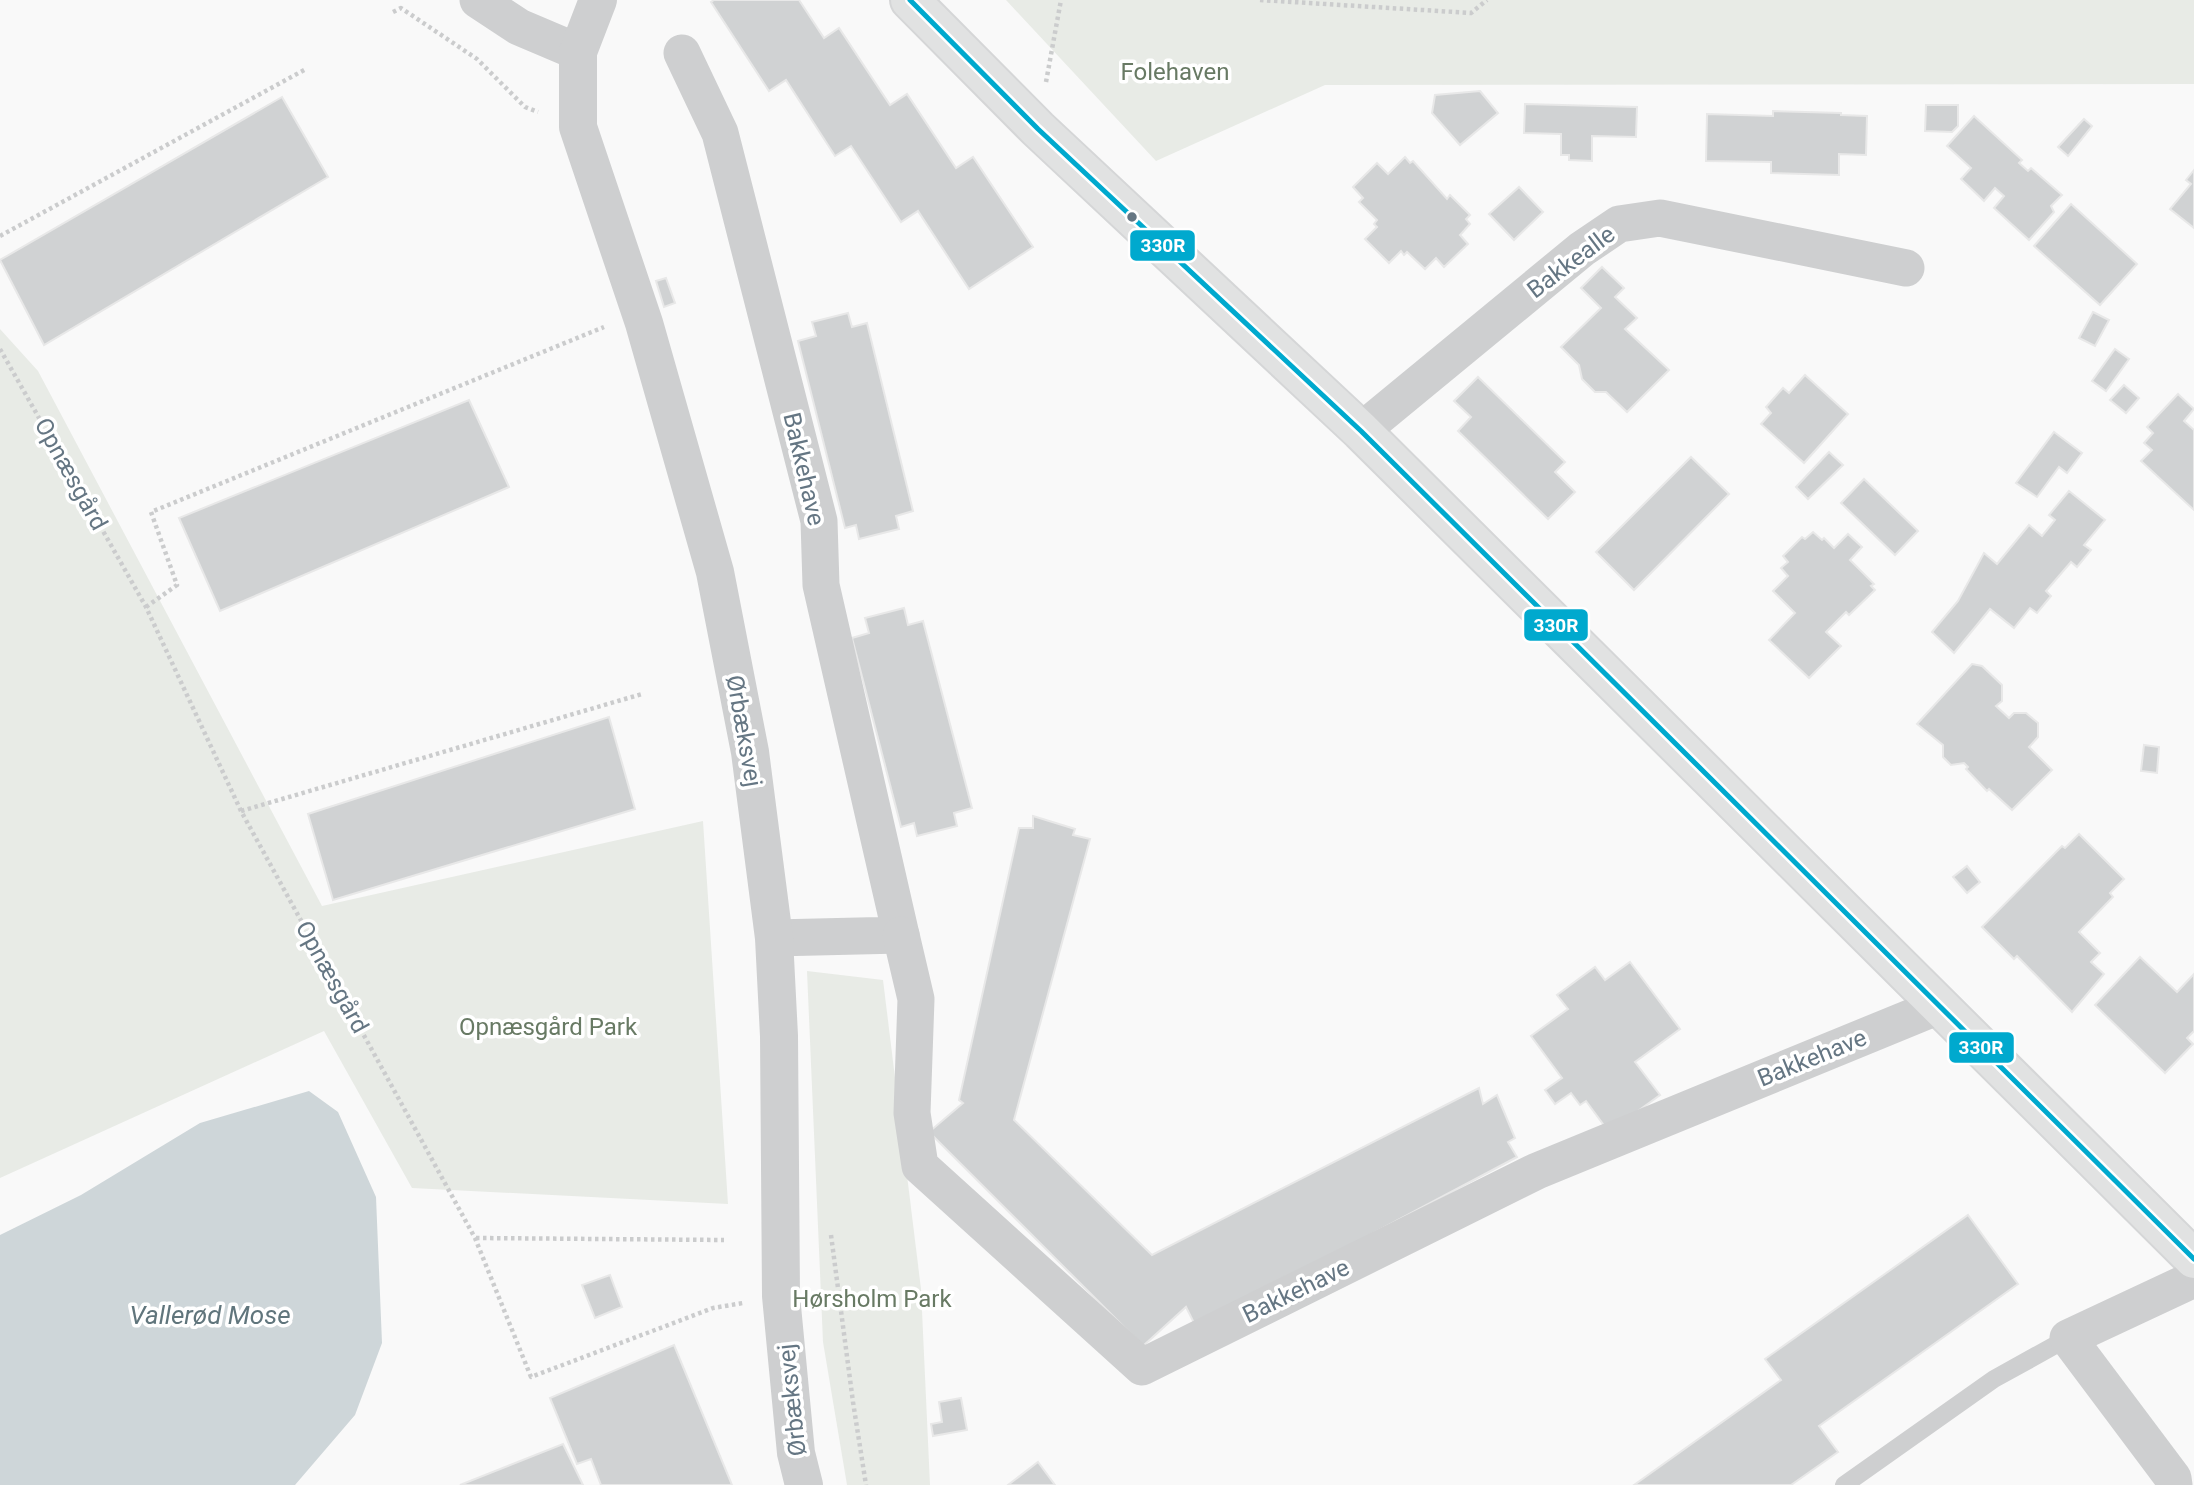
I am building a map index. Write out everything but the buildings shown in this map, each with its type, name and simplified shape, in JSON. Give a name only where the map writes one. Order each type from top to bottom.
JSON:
[{"type":"main road","points":[[910,0],[1038,129],[1361,431],[2194,1259]]},
{"type":"street","points":[[478,0],[519,27],[579,52]]},
{"type":"street","name":"Ørbæksvej","points":[[598,0],[579,52],[579,127],[644,323],[715,572],[750,752],[774,938],[779,1036],[781,1296],[796,1453],[804,1485]]},
{"type":"street","name":"Bakkehave","points":[[682,53],[720,134],[819,521],[821,585],[916,999],[912,1113],[920,1166],[1143,1367],[1537,1171],[1939,1006]]},
{"type":"street","name":"Bakkealle","points":[[1361,431],[1582,249],[1619,224],[1660,218],[1906,268]]},
{"type":"street","points":[[774,938],[901,935]]},
{"type":"street","points":[[2174,1485],[2173,1478],[2068,1338],[2194,1279]]},
{"type":"lane","points":[[1843,1485],[1994,1379],[2068,1338]]},
{"type":"path","points":[[1038,129],[1061,0]]},
{"type":"path","points":[[1260,0],[1471,13],[1487,0]]},
{"type":"path","points":[[393,12],[401,8],[477,59],[525,107],[579,127]]},
{"type":"path","points":[[0,236],[306,69]]},
{"type":"path","points":[[146,607],[177,585],[151,512],[600,328]]},
{"type":"path","name":"Opnæsgård","points":[[0,349],[146,607],[241,811],[475,1238],[531,1377],[713,1308],[781,1296]]},
{"type":"path","points":[[241,811],[642,694]]},
{"type":"path","points":[[831,1236],[866,1485]]},
{"type":"path","points":[[475,1238],[724,1240]]},
{"type":"green space","name":"Folehaven","points":[[1006,0],[2194,0],[2194,84],[1325,85],[1156,161]]},
{"type":"green space","name":"Opnæsgård Park","points":[[0,329],[38,371],[322,906],[703,821],[728,1204],[412,1188],[324,1031],[0,1178]]},
{"type":"green space","name":"Hørsholm Park","points":[[807,971],[883,980],[921,1289],[930,1485],[847,1485],[823,1342]]},
{"type":"water","name":"Vallerød Mose","points":[[309,1091],[338,1112],[376,1197],[382,1343],[355,1415],[295,1485],[0,1485],[0,1235],[81,1195],[200,1123]]},
{"type":"transit line","name":"330R","points":[[910,0],[1038,129],[1361,431],[2194,1259]]}]
